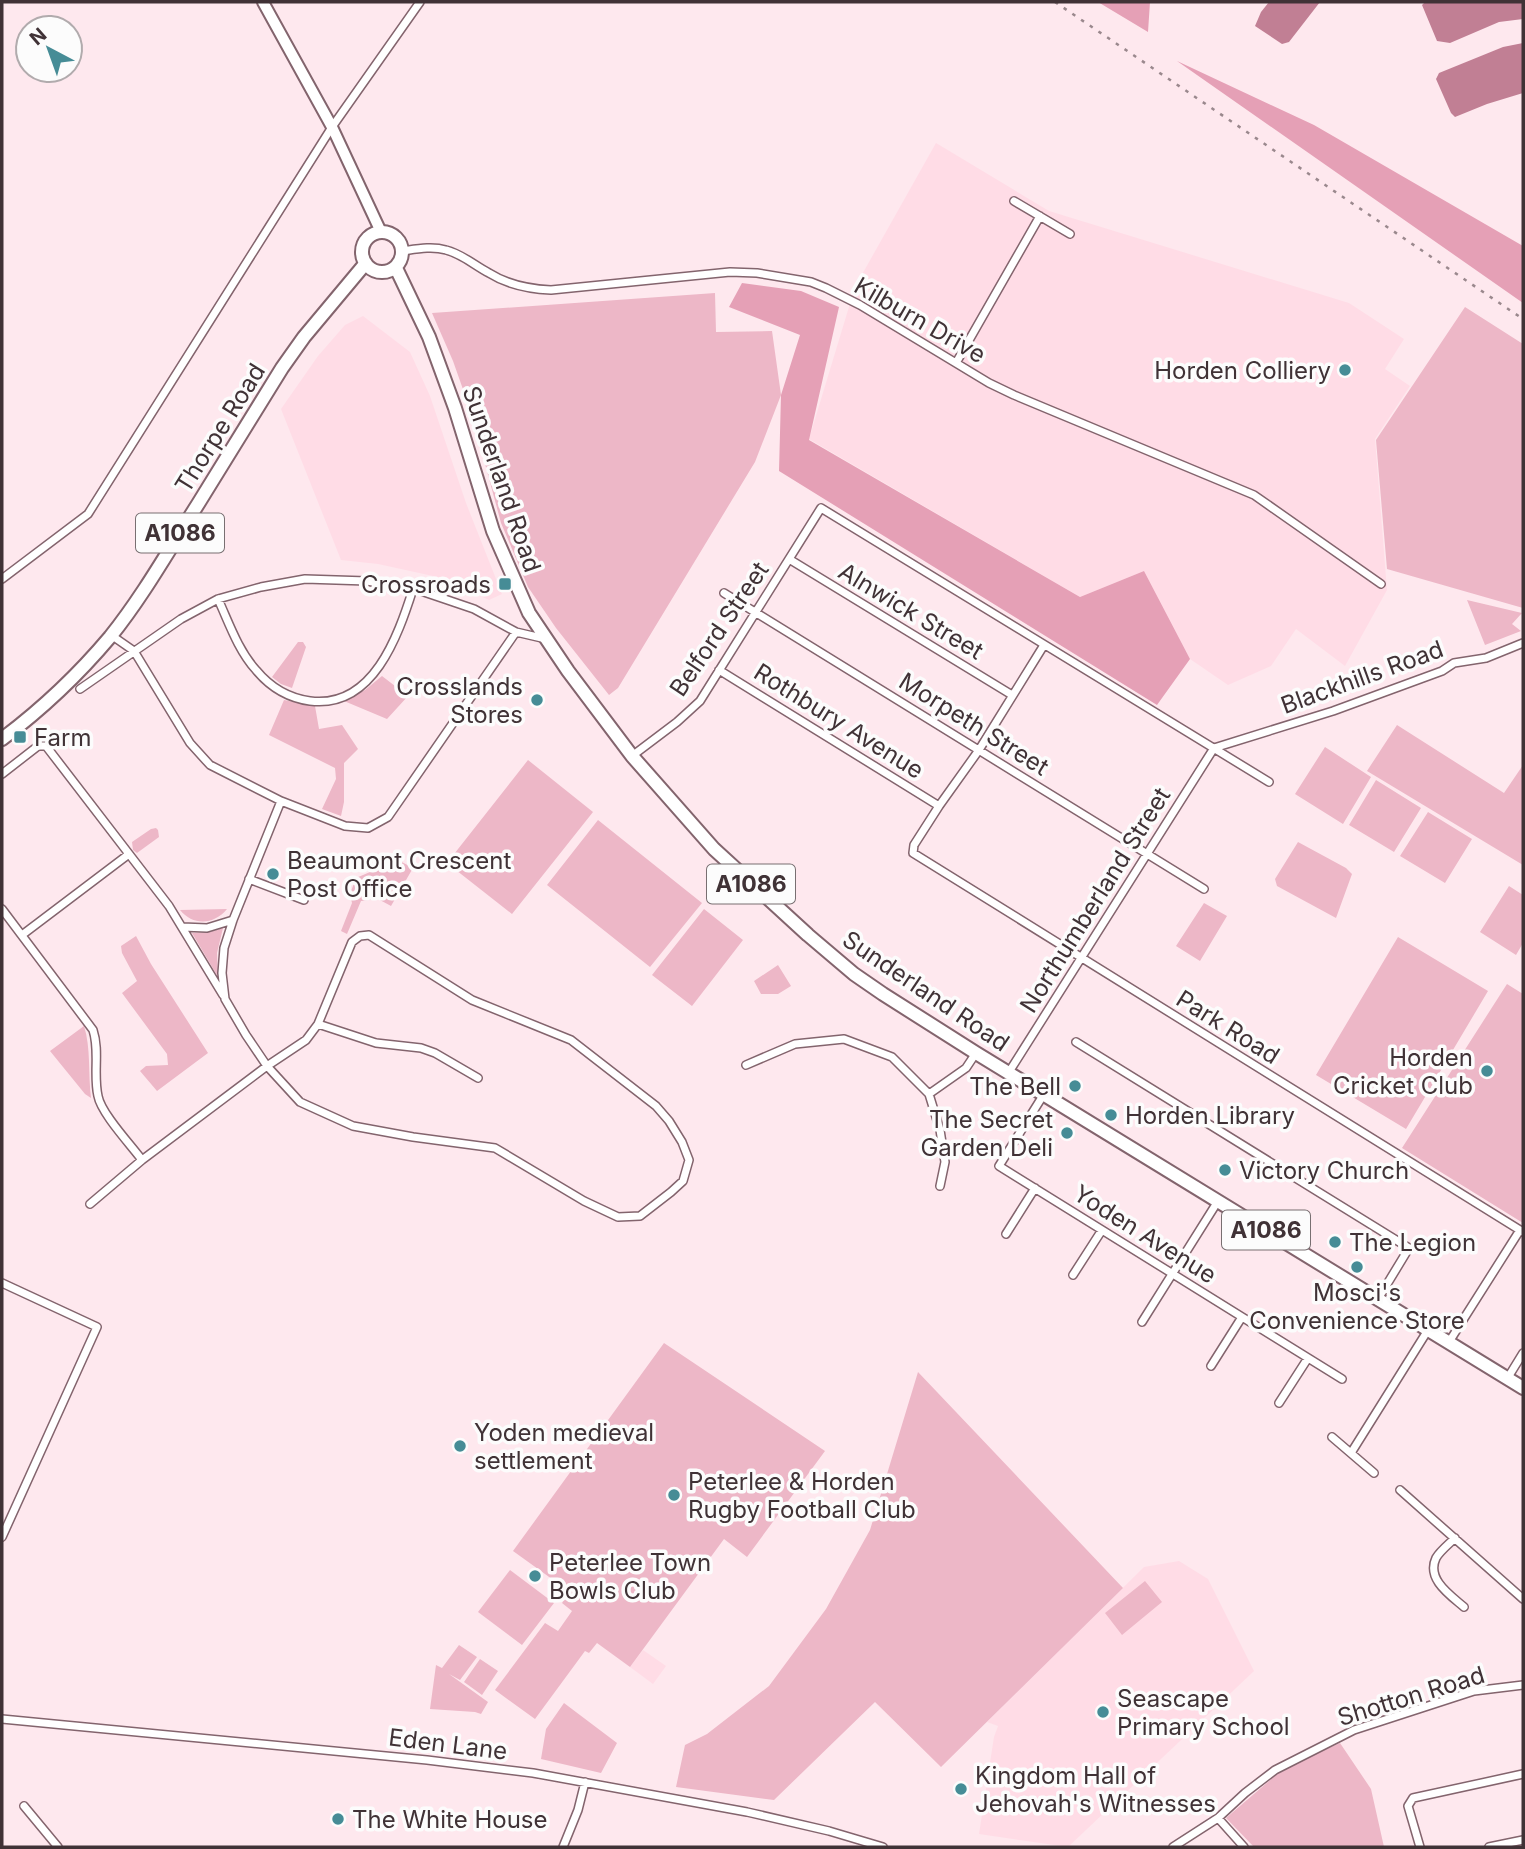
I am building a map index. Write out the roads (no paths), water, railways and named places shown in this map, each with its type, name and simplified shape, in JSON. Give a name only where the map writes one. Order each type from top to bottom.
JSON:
[{"type":"main road","points":[[263,2],[332,127],[381,232]]},
{"type":"main road","points":[[381,232],[397,238],[403,251],[396,268],[379,273],[365,264],[362,248],[373,234],[381,232]]},
{"type":"main road","name":"Thorpe Road","points":[[2,738],[55,696],[111,635],[155,573],[282,368],[304,337],[365,264]]},
{"type":"main road","name":"Sunderland Road","points":[[396,268],[429,337],[455,408],[493,531],[529,613],[581,689],[632,756],[714,849],[854,974],[976,1053],[1523,1388]]},
{"type":"street","points":[[2,579],[88,514],[332,127],[420,2]]},
{"type":"street","points":[[1014,201],[1070,234]]},
{"type":"street","points":[[956,363],[1040,216]]},
{"type":"street","name":"Kilburn Drive","points":[[403,251],[431,248],[448,250],[461,255],[491,275],[531,289],[551,290],[730,272],[793,278],[818,285],[860,305],[1014,396],[1254,495],[1381,584]]},
{"type":"street","name":"Belford Street","points":[[632,756],[700,701],[821,508],[1044,645]]},
{"type":"street","name":"Alnwick Street","points":[[789,559],[1012,695]]},
{"type":"street","points":[[80,689],[181,619],[218,600],[261,587],[305,579],[367,581],[413,589],[474,609],[516,632],[547,639]]},
{"type":"street","points":[[218,600],[237,642],[255,670],[275,689],[298,699],[323,702],[352,693],[373,674],[391,649],[413,589]]},
{"type":"street","name":"Morpeth Street","points":[[724,593],[1204,889]]},
{"type":"street","points":[[111,635],[134,651],[190,743],[210,765],[281,801],[345,826],[368,828],[388,817],[516,632]]},
{"type":"street","name":"Blackhills Road","points":[[1214,748],[1333,711],[1442,671],[1454,663],[1486,658],[1523,643]]},
{"type":"street","points":[[939,806],[979,750],[1044,645],[1269,782]]},
{"type":"street","name":"Rothbury Avenue","points":[[719,670],[939,806]]},
{"type":"street","points":[[2,774],[38,746],[46,746],[169,906],[267,1066],[300,1102],[353,1126],[495,1149],[584,1201],[618,1217],[640,1216],[671,1192],[683,1181],[689,1160],[682,1142],[656,1106],[571,1040],[472,1000],[369,935],[360,936],[352,942],[318,1024],[306,1040],[267,1066],[142,1160],[90,1204]]},
{"type":"street","name":"Northumberland Street","points":[[1009,1072],[1214,748]]},
{"type":"street","points":[[225,999],[222,973],[224,948],[281,801]]},
{"type":"street","name":"Park Road","points":[[939,806],[914,845],[913,853],[1522,1231]]},
{"type":"street","points":[[22,935],[129,854]]},
{"type":"street","points":[[249,880],[304,900]]},
{"type":"street","points":[[2,909],[93,1030],[96,1040],[97,1095],[101,1106],[142,1160]]},
{"type":"street","points":[[182,927],[207,928],[233,920]]},
{"type":"street","points":[[318,1024],[376,1043],[421,1048],[478,1078]]},
{"type":"street","points":[[746,1065],[795,1044],[844,1039],[892,1057],[929,1094],[940,1130],[945,1162],[940,1186]]},
{"type":"street","points":[[1076,1042],[1409,1248],[1378,1299]]},
{"type":"street","points":[[929,1094],[966,1068],[976,1053]]},
{"type":"street","name":"Yoden Avenue","points":[[1044,1094],[999,1166],[1342,1379]]},
{"type":"street","points":[[1006,1234],[1035,1188]]},
{"type":"street","points":[[1142,1322],[1218,1201]]},
{"type":"street","points":[[1073,1275],[1102,1230]]},
{"type":"street","points":[[1449,1342],[1522,1231]]},
{"type":"street","points":[[2,1283],[97,1327],[2,1537]]},
{"type":"street","points":[[1211,1366],[1242,1317]]},
{"type":"street","points":[[1351,1453],[1428,1330]]},
{"type":"street","points":[[1507,1379],[1523,1353]]},
{"type":"street","points":[[1279,1403],[1308,1358]]},
{"type":"street","points":[[1332,1437],[1374,1473]]},
{"type":"street","points":[[1400,1490],[1523,1599]]},
{"type":"street","points":[[1455,1538],[1437,1557],[1433,1570],[1437,1581],[1464,1607]]},
{"type":"street","name":"Shotton Road","points":[[1173,1847],[1221,1815],[1275,1770],[1354,1730],[1474,1691],[1523,1685]]},
{"type":"street","name":"Eden Lane","points":[[2,1719],[427,1760],[585,1782],[747,1812],[883,1847]]},
{"type":"street","points":[[1420,1847],[1408,1806],[1413,1798],[1523,1774]]},
{"type":"street","points":[[563,1847],[578,1810],[585,1782]]},
{"type":"street","points":[[24,1807],[58,1847]]},
{"type":"street","points":[[1221,1815],[1244,1847]]},
{"type":"street","points":[[1489,1847],[1523,1840]]},
{"type":"railway","points":[[1055,2],[1523,319]]},
{"type":"place","name":"Horden Colliery","points":[[1345,370]]},
{"type":"place","name":"Crossroads","points":[[505,584]]},
{"type":"place","name":"Crosslands Stores","points":[[537,700]]},
{"type":"place","name":"Farm","points":[[20,737]]},
{"type":"place","name":"Beaumont Crescent Post Office","points":[[273,874]]},
{"type":"place","name":"Horden Cricket Club","points":[[1487,1071]]},
{"type":"place","name":"The Bell","points":[[1075,1086]]},
{"type":"place","name":"Horden Library","points":[[1111,1115]]},
{"type":"place","name":"The Secret Garden Deli","points":[[1067,1133]]},
{"type":"place","name":"Victory Church","points":[[1225,1170]]},
{"type":"place","name":"The Legion","points":[[1335,1242]]},
{"type":"place","name":"Mosci's Convenience Store","points":[[1357,1267]]},
{"type":"place","name":"Yoden medieval settlement","points":[[460,1446]]},
{"type":"place","name":"Peterlee & Horden Rugby Football Club","points":[[674,1495]]},
{"type":"place","name":"Peterlee Town Bowls Club","points":[[535,1576]]},
{"type":"place","name":"Seascape Primary School","points":[[1103,1712]]},
{"type":"place","name":"Kingdom Hall of Jehovah's Witnesses","points":[[961,1789]]},
{"type":"place","name":"The White House","points":[[338,1819]]}]
